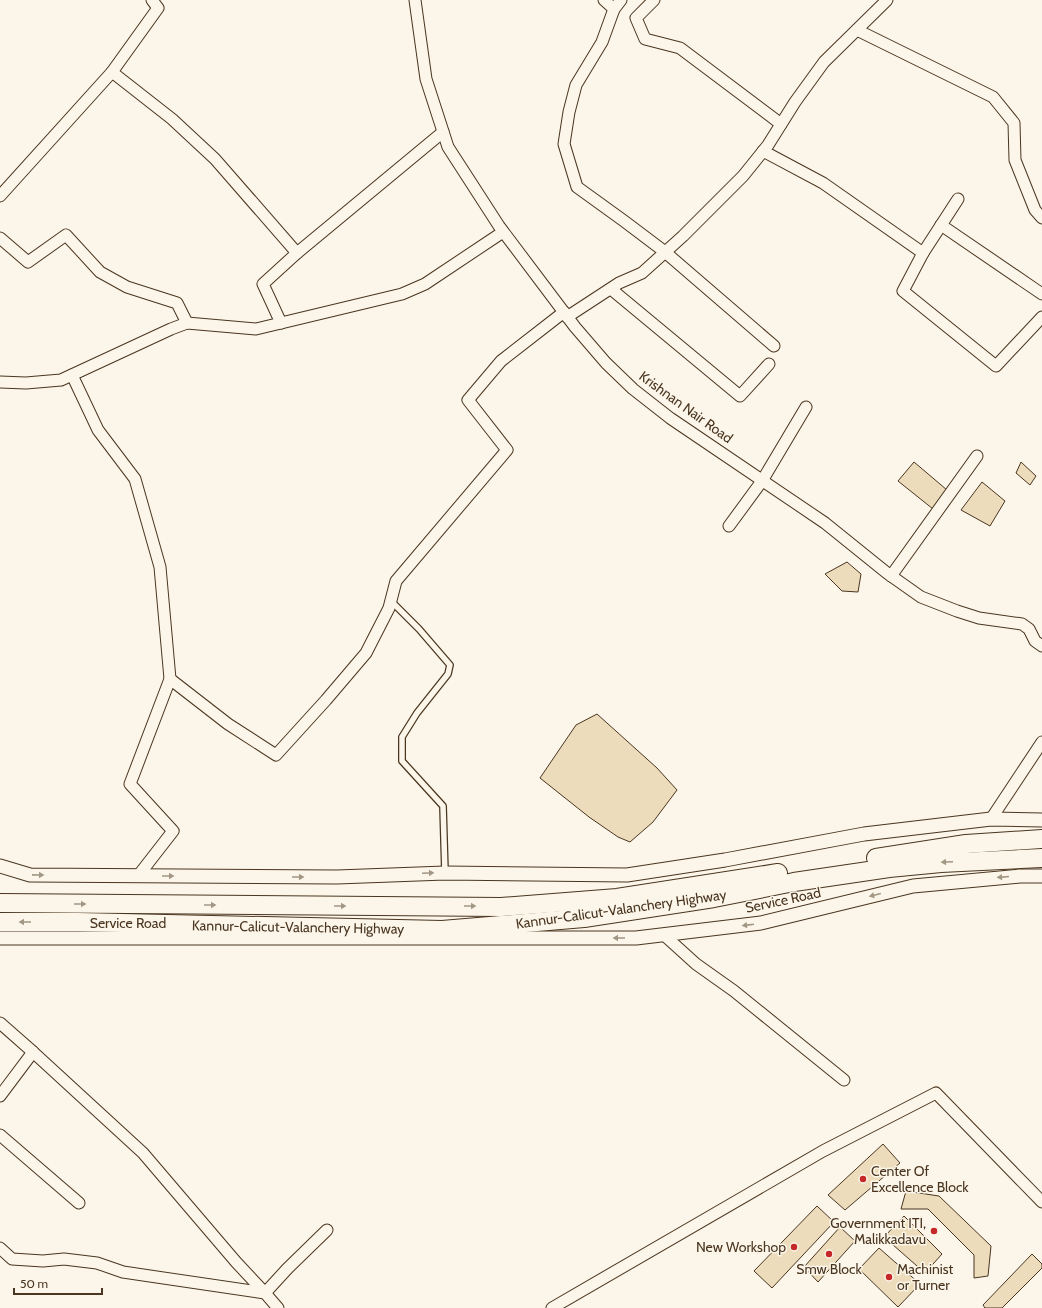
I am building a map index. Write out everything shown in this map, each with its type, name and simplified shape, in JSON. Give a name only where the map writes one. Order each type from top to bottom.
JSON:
[{"type":"highway","points":[[6,904],[501,906],[617,898],[966,844],[1042,839]]},
{"type":"highway","name":"Kannur-Calicut-Valanchery Highway","points":[[0,922],[78,922],[442,930],[584,918],[714,898],[794,882],[890,868],[941,863],[1042,858]]},
{"type":"street","points":[[0,196],[112,72],[158,8],[152,0]]},
{"type":"street","name":"Krishnan Nair Road","points":[[415,0],[426,78],[448,147],[503,232],[606,363],[633,389],[670,418],[727,455],[762,481],[825,523],[891,576],[921,596],[957,612],[979,618],[1022,624],[1030,629],[1035,641],[1042,646]]},
{"type":"street","points":[[604,0],[614,9]]},
{"type":"street","points":[[622,0],[614,9],[602,42],[576,85],[569,112],[564,144],[577,187],[665,252],[774,346]]},
{"type":"street","points":[[654,0],[636,18],[645,39],[680,48],[781,124]]},
{"type":"street","points":[[871,0],[884,3]]},
{"type":"street","points":[[170,679],[228,724],[276,755],[366,653],[389,608],[396,581],[507,450],[468,400],[501,361],[566,314],[619,283],[642,273],[665,252],[743,176],[763,151],[795,102],[824,62],[884,3]]},
{"type":"street","points":[[857,30],[993,97],[1014,123],[1015,160],[1035,210],[1042,218]]},
{"type":"street","points":[[112,72],[172,119],[214,159],[297,253]]},
{"type":"street","points":[[282,323],[263,284],[297,253],[443,132]]},
{"type":"street","points":[[763,151],[823,183],[923,253]]},
{"type":"street","points":[[958,200],[923,253],[902,291],[996,366],[1042,317]]},
{"type":"street","points":[[941,225],[1042,294]]},
{"type":"street","points":[[0,382],[26,383],[61,380],[187,323],[256,329],[402,294],[425,284],[503,232]]},
{"type":"street","points":[[0,238],[28,262],[66,234],[100,272],[127,287],[177,303],[187,323]]},
{"type":"street","points":[[611,289],[740,396],[769,364]]},
{"type":"street","points":[[72,375],[98,430],[135,479],[160,567],[170,679],[130,784],[173,831],[138,876]]},
{"type":"street","points":[[729,526],[762,481],[806,407]]},
{"type":"street","points":[[891,576],[977,456]]},
{"type":"street","points":[[991,819],[1042,742]]},
{"type":"street","points":[[0,866],[30,875],[337,877],[445,873],[627,875],[726,860],[864,834],[991,819],[1042,820]]},
{"type":"street","name":"Service Road","points":[[0,938],[636,938],[761,923],[913,886],[1020,876],[1042,876]]},
{"type":"street","points":[[664,935],[696,964],[734,991],[844,1080]]},
{"type":"street","points":[[0,1023],[143,1153],[236,1262],[278,1308]]},
{"type":"street","points":[[0,1096],[33,1052]]},
{"type":"street","points":[[552,1308],[823,1151],[936,1094],[1042,1202]]},
{"type":"street","points":[[0,1135],[79,1203]]},
{"type":"street","points":[[265,1293],[327,1230]]},
{"type":"street","points":[[0,1248],[12,1259],[43,1261],[64,1259],[97,1263],[123,1272],[265,1293]]},
{"type":"lane","points":[[391,601],[419,629],[450,665],[448,674],[417,713],[402,737],[402,760],[443,806],[445,873]]},
{"type":"building","points":[[914,462],[947,490],[933,509],[898,481]]},
{"type":"building","points":[[1021,462],[1036,476],[1030,485],[1016,473]]},
{"type":"building","points":[[982,482],[1005,501],[990,526],[961,510]]},
{"type":"building","points":[[847,562],[861,574],[858,592],[842,591],[825,574]]},
{"type":"building","points":[[597,714],[657,768],[677,790],[653,822],[630,842],[618,837],[589,817],[540,778],[576,725]]},
{"type":"building","name":"Center Of Excellence Block","points":[[883,1144],[900,1163],[845,1210],[828,1195]]},
{"type":"building","points":[[906,1191],[939,1196],[991,1246],[988,1276],[974,1278],[974,1255],[928,1209],[901,1209]]},
{"type":"building","name":"New Workshop","points":[[817,1206],[834,1222],[772,1288],[754,1271]]},
{"type":"building","points":[[904,1216],[942,1254],[925,1273],[884,1237]]},
{"type":"building","name":"Smw Block","points":[[840,1227],[855,1241],[818,1282],[804,1267]]},
{"type":"building","name":"Machinist or Turner","points":[[879,1248],[920,1284],[898,1307],[859,1269]]},
{"type":"building","points":[[1032,1254],[1042,1264],[1042,1268],[1002,1308],[985,1308],[983,1305]]},
{"type":"place","name":"Center Of Excellence Block","points":[[863,1179]]},
{"type":"place","name":"Government ITI, Malikkadavu","points":[[934,1231]]},
{"type":"place","name":"New Workshop","points":[[794,1247]]},
{"type":"place","name":"Smw Block","points":[[829,1254]]},
{"type":"place","name":"Machinist or Turner","points":[[889,1277]]}]
